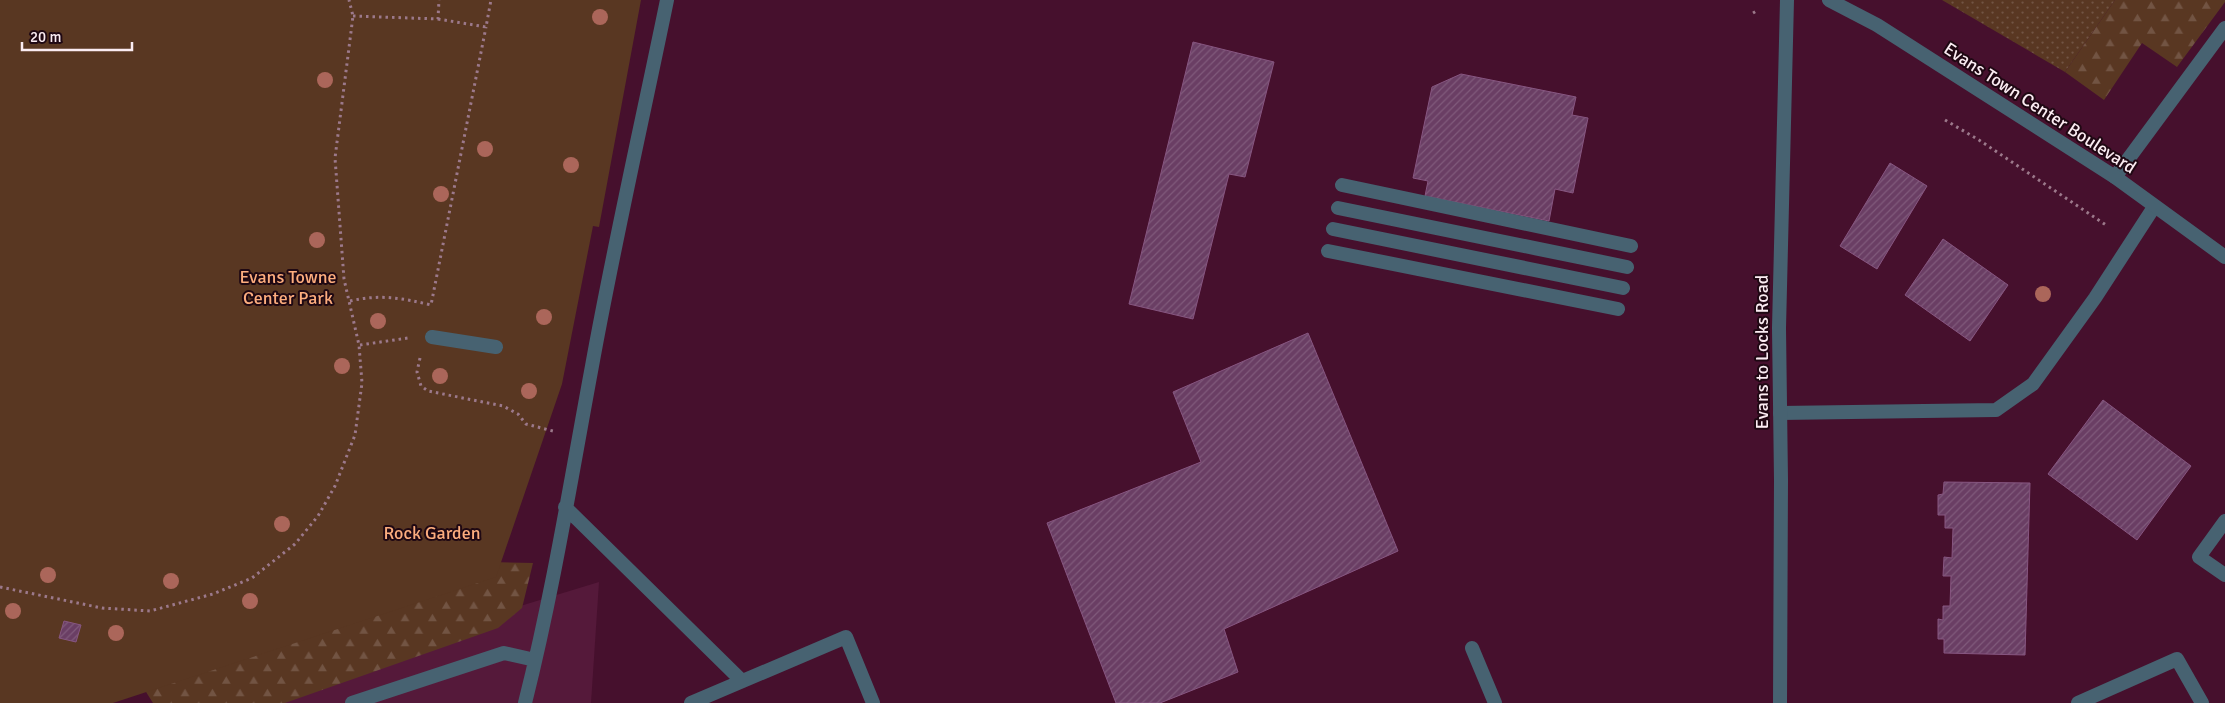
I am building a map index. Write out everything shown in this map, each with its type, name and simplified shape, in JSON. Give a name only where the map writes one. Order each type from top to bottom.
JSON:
[{"type":"street","points":[[524,703],[536,660],[592,365],[667,0]]},
{"type":"street","name":"Evans to Locks Road","points":[[1780,703],[1779,328],[1787,0]]},
{"type":"street","name":"Evans Town Center Boulevard","points":[[1829,0],[1877,25],[2115,177],[2225,257]]},
{"type":"street","points":[[2115,177],[2225,28]]},
{"type":"street","points":[[1342,185],[1631,246]]},
{"type":"street","points":[[1780,413],[1996,410],[2033,384],[2095,298],[2154,207]]},
{"type":"street","points":[[1338,208],[1627,267]]},
{"type":"street","points":[[1333,229],[1623,288]]},
{"type":"street","points":[[1328,251],[1618,309]]},
{"type":"street","points":[[432,337],[496,347]]},
{"type":"street","points":[[566,507],[742,682]]},
{"type":"street","points":[[2225,521],[2199,557],[2225,575]]},
{"type":"street","points":[[691,703],[846,637],[873,703]]},
{"type":"street","points":[[1472,648],[1495,703]]},
{"type":"street","points":[[352,703],[504,653],[536,660]]},
{"type":"street","points":[[2078,703],[2177,659],[2202,703]]},
{"type":"path","points":[[0,587],[102,608],[150,611],[213,594],[252,578],[295,544],[318,516],[335,486],[355,435],[362,383],[359,345],[344,279],[335,158],[353,16],[350,0]]},
{"type":"path","points":[[438,19],[439,0]]},
{"type":"path","points":[[429,313],[491,0]]},
{"type":"path","points":[[1753,13],[1758,10]]},
{"type":"path","points":[[353,16],[438,19],[486,27]]},
{"type":"path","points":[[1945,120],[1979,140],[2106,225]]},
{"type":"path","points":[[350,301],[393,296],[431,305]]},
{"type":"path","points":[[359,345],[415,337]]},
{"type":"path","points":[[421,354],[417,372],[421,386],[428,391],[502,406],[518,414],[526,424],[559,433]]},
{"type":"shaded area","points":[[599,582],[591,703],[201,703]]},
{"type":"green space","name":"Evans Towne Center Park","points":[[0,0],[641,0],[599,227],[593,226],[562,384],[496,577],[113,703],[0,703]]},
{"type":"green space","points":[[1942,0],[2115,0],[2065,72]]},
{"type":"green space","points":[[2115,0],[2225,0],[2225,2],[2177,67],[2142,43],[2104,100],[2065,72]]},
{"type":"green space","points":[[491,562],[533,563],[522,608],[498,628],[285,703],[153,703],[136,676],[0,703]]},
{"type":"building","points":[[1193,42],[1274,62],[1245,177],[1229,174],[1193,319],[1129,304]]},
{"type":"building","points":[[1461,74],[1576,97],[1572,115],[1588,118],[1573,193],[1555,189],[1549,221],[1425,196],[1428,181],[1413,178],[1432,87]]},
{"type":"building","points":[[1890,163],[1927,186],[1877,269],[1840,246]]},
{"type":"building","points":[[1943,239],[2008,285],[1970,341],[1905,295]]},
{"type":"building","points":[[1308,333],[1398,551],[1224,629],[1238,672],[1160,703],[1116,703],[1047,523],[1201,462],[1173,392]]},
{"type":"building","points":[[2103,400],[2191,466],[2137,540],[2048,474]]},
{"type":"building","points":[[1944,482],[2030,483],[2025,655],[1944,653],[1944,639],[1938,639],[1938,619],[1943,620],[1943,606],[1950,606],[1951,576],[1943,576],[1944,557],[1952,558],[1953,528],[1945,528],[1945,515],[1938,515],[1938,495],[1943,494]]},
{"type":"building","points":[[64,621],[81,625],[76,642],[59,638]]},
{"type":"park label","name":"Rock Garden","points":[[432,533]]}]
